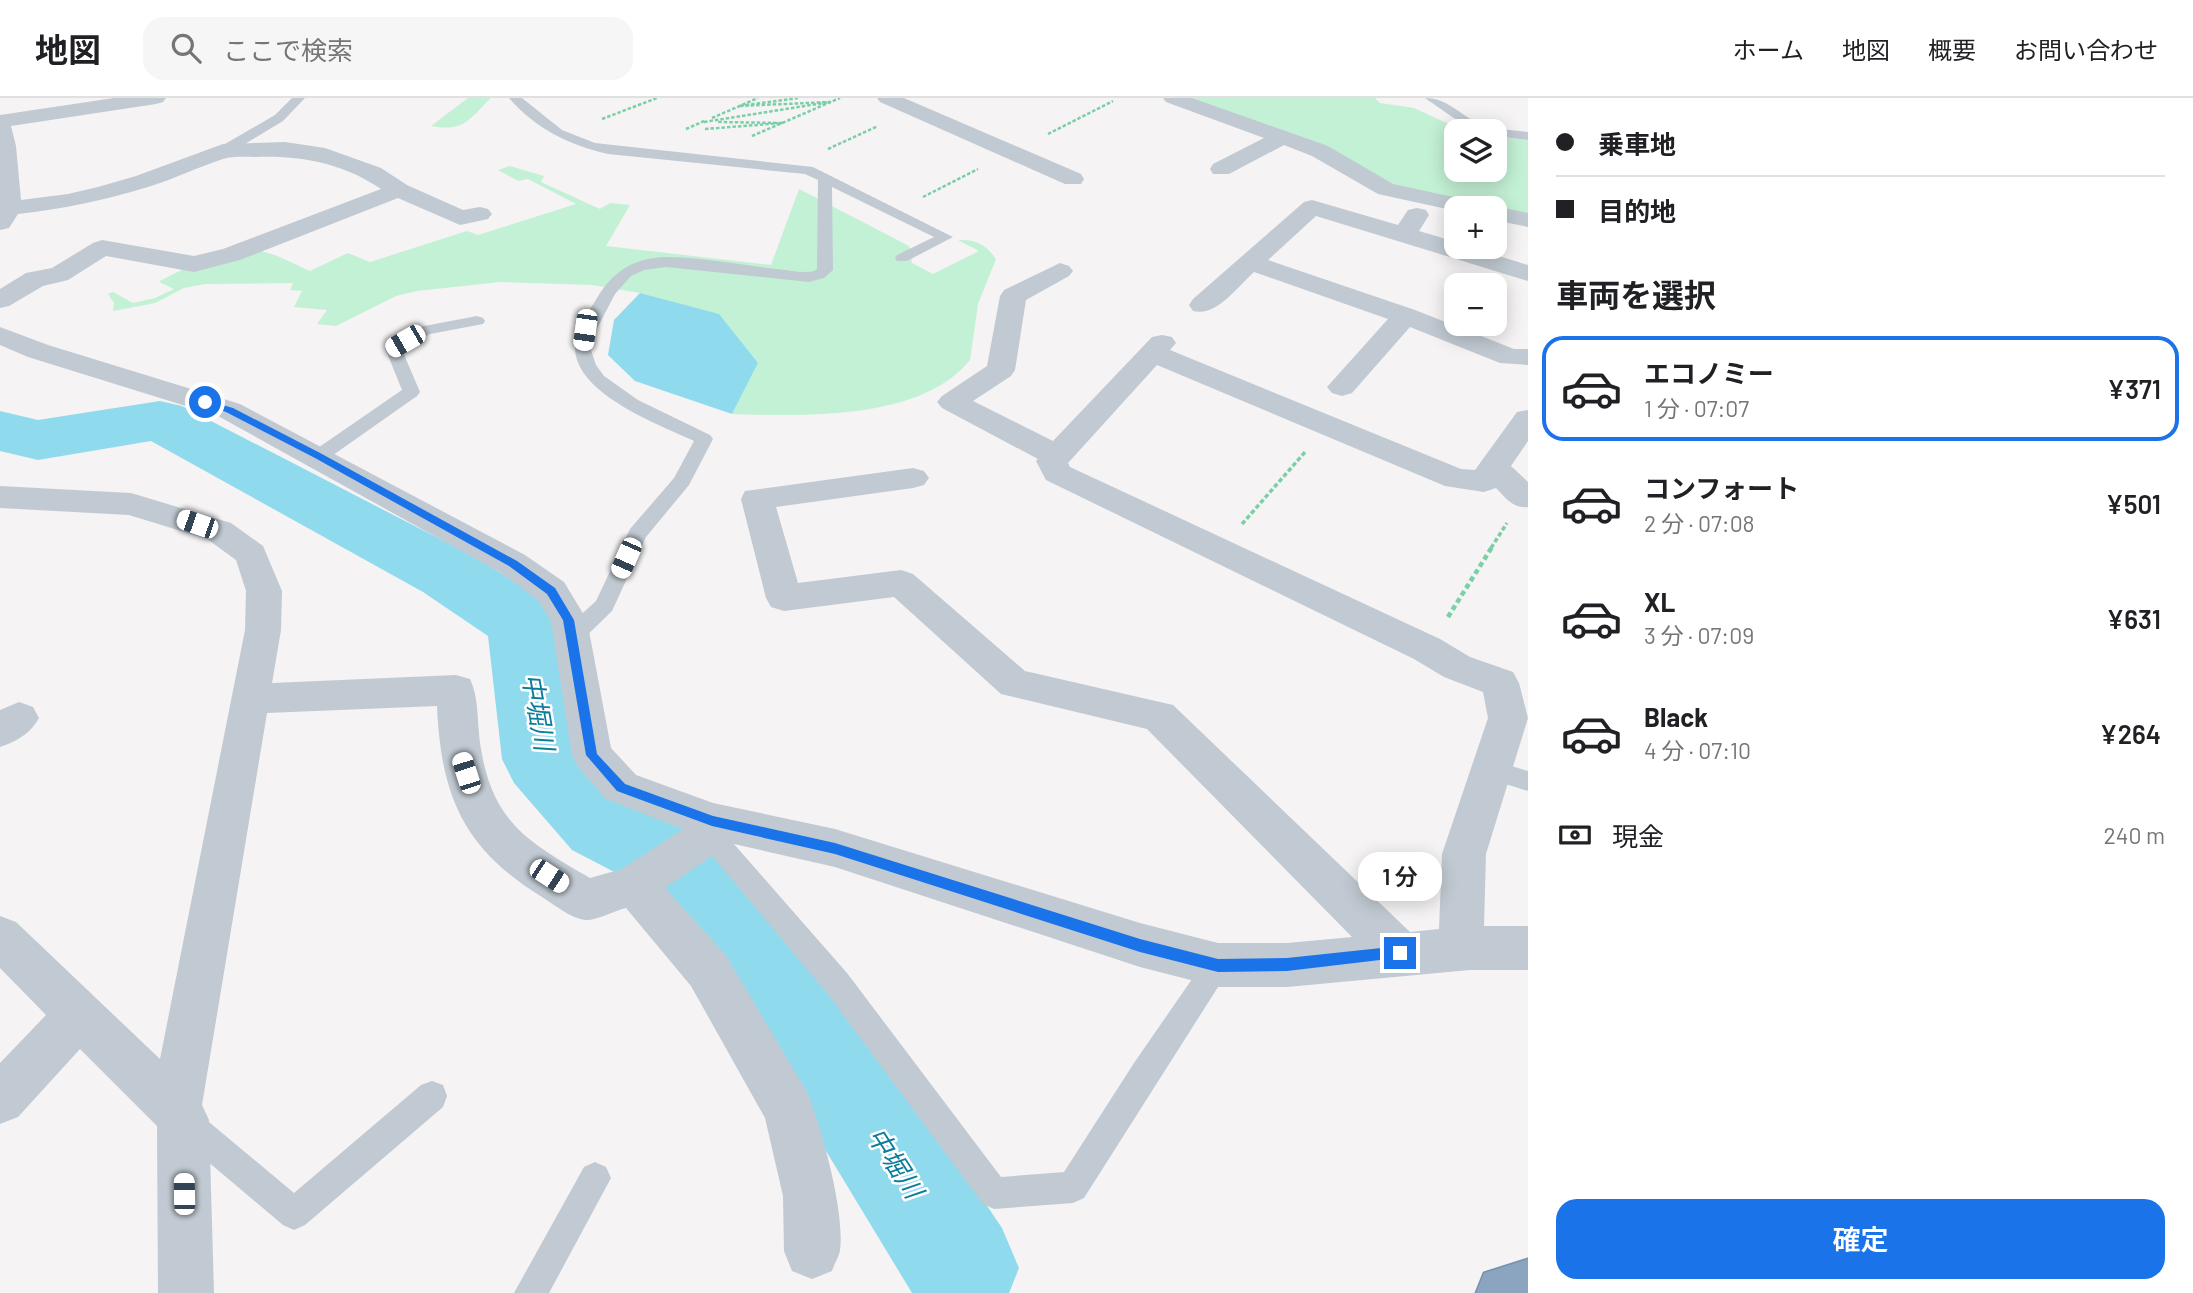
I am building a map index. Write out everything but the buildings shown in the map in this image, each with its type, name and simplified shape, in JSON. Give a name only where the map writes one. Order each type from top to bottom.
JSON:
[{"type":"highway","points":[[1504,1293],[1528,1287]]},
{"type":"street","points":[[156,98],[0,123],[5,146],[5,216],[144,181],[223,151],[285,149],[317,153],[373,173],[399,190],[460,218],[480,214]]},
{"type":"street","points":[[887,98],[1073,179]]},
{"type":"street","points":[[1173,98],[1320,151],[1386,189],[1444,202]]},
{"type":"street","points":[[1221,169],[1283,137]]},
{"type":"street","points":[[0,300],[35,279],[59,275],[102,248],[194,264],[231,255],[295,232],[399,190]]},
{"type":"street","points":[[1404,234],[1419,212],[1415,196]]},
{"type":"street","points":[[1202,305],[1312,207],[1528,273]]},
{"type":"street","points":[[258,215],[295,232]]},
{"type":"street","points":[[1507,216],[1528,220]]},
{"type":"street","points":[[1250,262],[1405,316],[1510,357],[1528,357]]},
{"type":"street","points":[[1057,456],[952,402],[1001,370],[1013,296],[1060,271]]},
{"type":"street","points":[[1328,413],[1405,316]]},
{"type":"street","points":[[0,335],[38,351],[229,410],[319,456],[513,564],[551,591],[569,620],[592,755],[621,787],[712,833],[835,849],[1140,946],[1218,965],[1287,965],[1470,948],[1528,948]]},
{"type":"street","points":[[1470,948],[1461,928],[1464,853],[1508,718],[1500,683],[1457,667],[1431,643],[1057,473],[1052,461],[1157,348],[1328,413],[1455,479],[1484,481],[1528,419]]},
{"type":"street","points":[[1494,467],[1524,497]]},
{"type":"street","points":[[913,478],[757,499],[784,598],[901,583],[1014,683],[1159,716],[1400,953]]},
{"type":"street","points":[[0,497],[131,504],[219,531],[251,554],[264,591],[263,630],[179,1115],[186,1293]]},
{"type":"street","points":[[250,699],[456,690],[459,753],[478,812],[512,852],[586,900],[634,886],[712,833]]},
{"type":"street","points":[[634,886],[708,970],[789,1110],[810,1196],[812,1251]]},
{"type":"street","points":[[0,937],[179,1115]]},
{"type":"street","points":[[0,1099],[79,1015]]},
{"type":"lane","points":[[223,151],[279,118],[299,98]]},
{"type":"lane","points":[[516,98],[557,134],[577,143],[608,150],[808,170],[946,237],[902,258]]},
{"type":"lane","points":[[1435,99],[1463,119]]},
{"type":"lane","points":[[1507,134],[1528,136]]},
{"type":"lane","points":[[571,637],[605,606],[637,534],[682,481],[704,439],[620,397],[596,380],[585,362],[585,330],[620,274],[644,265],[666,262],[809,277],[820,275],[825,271],[825,178]]},
{"type":"lane","points":[[319,456],[411,393],[393,348],[425,330],[477,321]]},
{"type":"lane","points":[[1492,770],[1528,781]]},
{"type":"lane","points":[[712,833],[837,983],[994,1193],[1073,1187],[1144,1073],[1218,965]]},
{"type":"lane","points":[[179,1115],[294,1214],[432,1096]]},
{"type":"lane","points":[[531,1293],[595,1178]]},
{"type":"path","points":[[601,120],[657,98]]},
{"type":"path","points":[[758,98],[681,131],[782,123]]},
{"type":"path","points":[[739,106],[798,98]]},
{"type":"path","points":[[747,138],[840,98]]},
{"type":"path","points":[[894,212],[1113,101]]},
{"type":"path","points":[[739,106],[830,102]]},
{"type":"path","points":[[704,122],[830,102]]},
{"type":"path","points":[[827,150],[913,109]]},
{"type":"path","points":[[704,122],[782,123]]},
{"type":"path","points":[[1223,547],[1328,413]]},
{"type":"path","points":[[1431,643],[1524,497]]},
{"type":"green space","points":[[468,98],[491,98],[459,126],[431,126]]},
{"type":"green space","points":[[1187,98],[1375,98],[1380,103],[1414,108],[1444,122],[1444,182],[1507,182],[1507,138],[1528,140],[1528,215],[1507,210],[1507,196],[1444,196],[1392,185]]},
{"type":"green space","points":[[510,166],[544,176],[541,182],[600,209],[610,203],[630,205],[606,246],[771,265],[799,189],[909,246],[912,263],[933,274],[979,251],[958,240],[976,242],[989,250],[996,259],[978,304],[970,360],[949,380],[922,394],[892,404],[826,414],[732,414],[758,363],[719,315],[640,293],[592,285],[500,282],[417,291],[396,296],[336,326],[317,324],[327,310],[294,307],[302,291],[290,290],[293,283],[205,284],[184,288],[155,303],[113,311],[114,303],[108,294],[113,292],[133,303],[155,298],[174,289],[159,282],[207,260],[235,253],[264,252],[310,271],[348,253],[370,262],[467,231],[478,235],[576,204],[528,179],[518,181],[498,170]]},
{"type":"water","points":[[640,293],[719,314],[758,363],[732,414],[635,381],[608,355],[614,320]]},
{"type":"waterway","name":"中堀川","points":[[0,431],[38,440],[160,420],[448,574],[524,623],[543,759],[603,823],[651,848],[727,934],[833,1067],[962,1268]]},
{"type":"route","points":[[205,402],[229,410],[319,456],[513,564],[551,591],[569,620],[592,755],[621,787],[712,821],[835,849],[997,898],[1140,946],[1218,965],[1287,965],[1400,953]]}]
